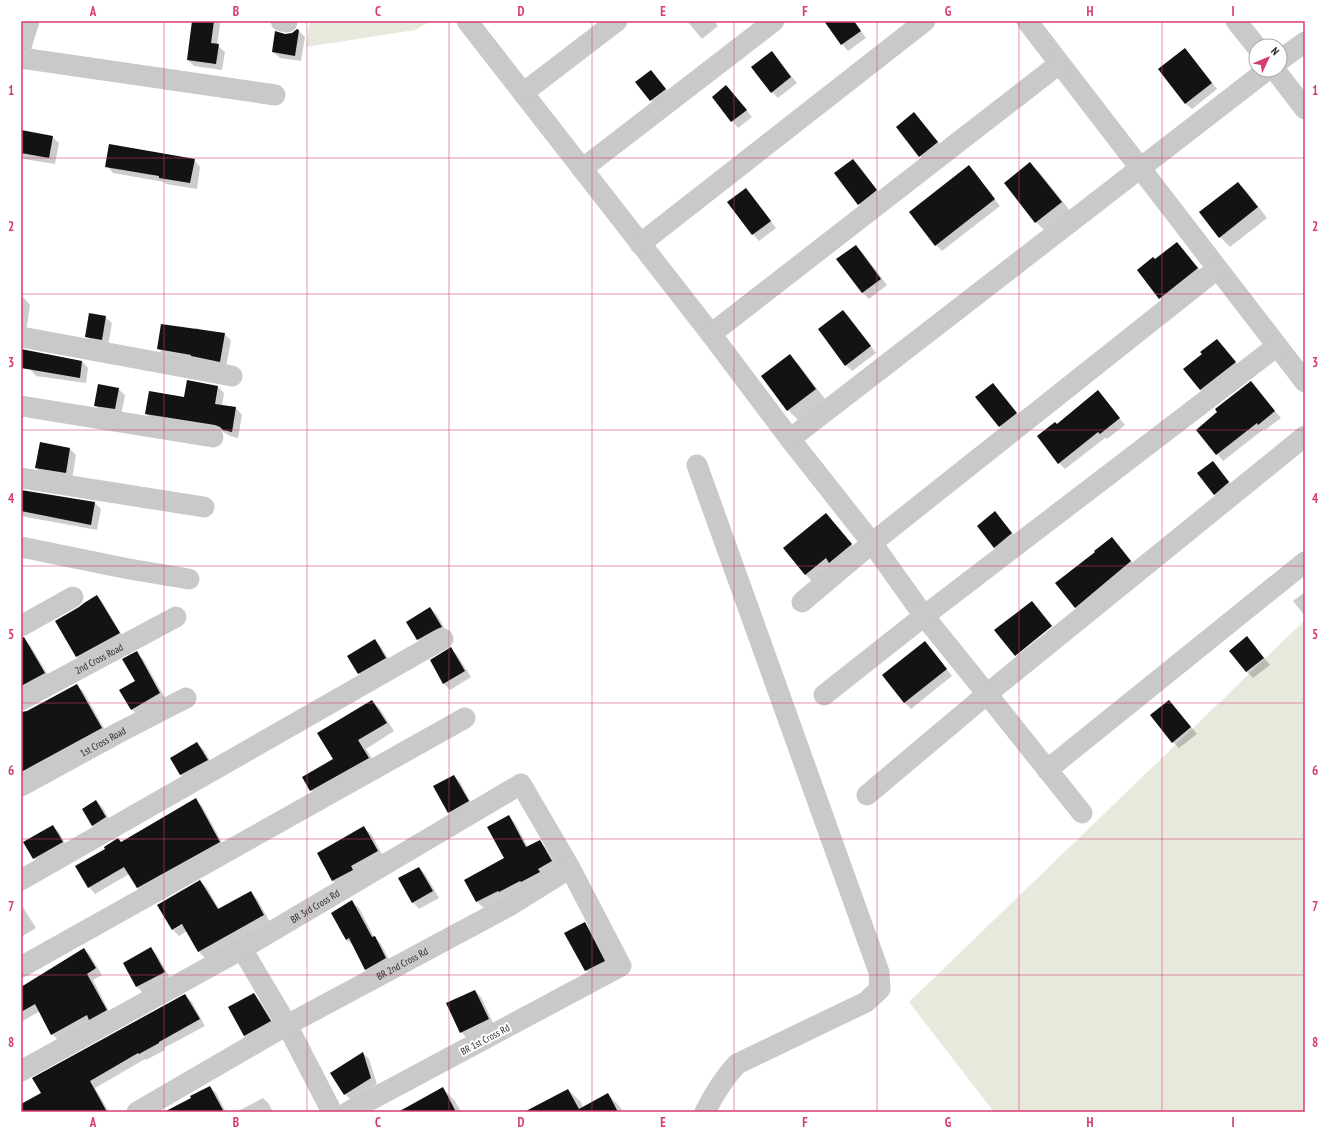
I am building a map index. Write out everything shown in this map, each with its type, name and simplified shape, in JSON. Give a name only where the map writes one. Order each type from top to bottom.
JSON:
[{"type":"street","points":[[21,46],[29,21]]},
{"type":"street","points":[[467,21],[872,543],[924,616],[1082,813]]},
{"type":"street","points":[[523,93],[617,21]]},
{"type":"street","points":[[582,170],[774,21]]},
{"type":"street","points":[[640,244],[926,21]]},
{"type":"street","points":[[1027,21],[1305,382]]},
{"type":"street","points":[[1236,21],[1250,38]]},
{"type":"street","points":[[1288,54],[1305,42]]},
{"type":"street","points":[[21,58],[275,95]]},
{"type":"street","points":[[710,334],[1059,64]]},
{"type":"street","points":[[790,439],[1257,78]]},
{"type":"street","points":[[1281,78],[1305,109]]},
{"type":"street","points":[[802,602],[872,543],[1217,269]]},
{"type":"street","points":[[21,337],[232,376]]},
{"type":"street","points":[[824,695],[924,616],[1277,346]]},
{"type":"street","points":[[21,406],[213,437]]},
{"type":"street","points":[[867,795],[987,694],[1305,436]]},
{"type":"street","points":[[697,465],[879,972],[880,989],[866,1002],[737,1064],[717,1088],[709,1110]]},
{"type":"street","points":[[21,478],[204,507]]},
{"type":"street","points":[[21,547],[129,569],[189,579]]},
{"type":"street","points":[[1047,770],[1305,562]]},
{"type":"street","points":[[21,626],[73,597]]},
{"type":"street","name":"2nd Cross Road","points":[[21,700],[176,617]]},
{"type":"street","points":[[21,880],[443,639]]},
{"type":"street","name":"1st Cross Road","points":[[21,786],[186,698]]},
{"type":"street","points":[[21,967],[466,718]]},
{"type":"street","name":"BR 3rd Cross Rd","points":[[21,1071],[242,949],[521,784],[570,868]]},
{"type":"street","name":"BR 1st Cross Rd","points":[[348,1112],[621,966],[570,868]]},
{"type":"street","name":"BR 2nd Cross Rd","points":[[137,1112],[287,1025],[509,906],[570,868]]},
{"type":"street","points":[[242,949],[287,1025],[332,1112]]},
{"type":"shaded area","points":[[310,21],[431,21],[415,30],[306,47]]},
{"type":"shaded area","points":[[1305,620],[1305,1112],[994,1112],[909,1002]]},
{"type":"building","points":[[192,21],[214,21],[211,43],[219,44],[216,64],[187,60]]},
{"type":"building","points":[[824,21],[854,21],[861,31],[841,45]]},
{"type":"building","points":[[297,29],[299,30],[295,56],[272,52],[275,31],[285,34],[292,33]]},
{"type":"building","points":[[1185,48],[1212,83],[1185,104],[1158,69]]},
{"type":"building","points":[[772,51],[791,77],[771,93],[751,67]]},
{"type":"building","points":[[651,70],[666,89],[650,101],[635,82]]},
{"type":"building","points":[[726,85],[747,110],[731,122],[712,97]]},
{"type":"building","points":[[914,112],[938,142],[919,157],[896,127]]},
{"type":"building","points":[[21,130],[53,136],[49,158],[21,153]]},
{"type":"building","points":[[109,144],[195,159],[190,183],[105,167]]},
{"type":"building","points":[[853,159],[877,190],[858,205],[834,173]]},
{"type":"building","points":[[1030,162],[1062,202],[1035,223],[1004,183]]},
{"type":"building","points":[[969,165],[995,199],[935,246],[909,212]]},
{"type":"building","points":[[1238,182],[1258,207],[1219,238],[1199,212]]},
{"type":"building","points":[[746,188],[771,221],[752,235],[727,202]]},
{"type":"building","points":[[1177,242],[1198,268],[1159,299],[1137,270],[1153,257],[1155,259]]},
{"type":"building","points":[[856,245],[881,279],[862,293],[836,259]]},
{"type":"building","points":[[843,310],[871,346],[845,366],[818,329]]},
{"type":"building","points":[[89,313],[106,316],[102,340],[85,337]]},
{"type":"building","points":[[161,324],[225,333],[220,362],[157,349]]},
{"type":"building","points":[[1217,339],[1236,362],[1200,390],[1183,369],[1202,354],[1200,352]]},
{"type":"building","points":[[21,349],[82,361],[80,378],[21,368]]},
{"type":"building","points":[[790,354],[816,389],[787,411],[761,376]]},
{"type":"building","points":[[187,380],[218,386],[215,404],[236,407],[232,432],[223,430],[215,425],[145,414],[149,391],[184,397]]},
{"type":"building","points":[[1251,381],[1275,411],[1216,455],[1196,430],[1217,412],[1215,409]]},
{"type":"building","points":[[993,383],[1017,413],[999,427],[975,397]]},
{"type":"building","points":[[98,384],[119,388],[115,409],[94,406]]},
{"type":"building","points":[[1098,390],[1120,418],[1100,434],[1098,432],[1058,464],[1037,436],[1055,422],[1057,424]]},
{"type":"building","points":[[40,442],[70,448],[66,473],[35,468]]},
{"type":"building","points":[[1213,461],[1229,482],[1214,495],[1197,473]]},
{"type":"building","points":[[21,490],[95,502],[91,525],[21,511]]},
{"type":"building","points":[[995,511],[1012,533],[994,548],[977,526]]},
{"type":"building","points":[[826,513],[852,544],[829,563],[826,558],[805,575],[783,548]]},
{"type":"building","points":[[1112,537],[1131,561],[1075,608],[1055,583]]},
{"type":"building","points":[[97,595],[120,633],[76,657],[55,621]]},
{"type":"building","points":[[1032,601],[1052,626],[1015,656],[994,630]]},
{"type":"building","points":[[430,607],[442,627],[417,640],[406,622]]},
{"type":"building","points":[[1247,636],[1264,658],[1246,672],[1229,651]]},
{"type":"building","points":[[24,637],[45,673],[21,686],[21,638]]},
{"type":"building","points":[[375,639],[386,658],[358,674],[347,656]]},
{"type":"building","points":[[925,641],[947,669],[904,703],[882,675]]},
{"type":"building","points":[[451,647],[465,671],[443,684],[430,660]]},
{"type":"building","points":[[137,651],[160,693],[131,710],[119,690],[135,681],[122,659]]},
{"type":"building","points":[[77,684],[102,728],[21,772],[21,712],[27,711]]},
{"type":"building","points":[[372,700],[387,723],[358,740],[369,758],[310,791],[302,777],[333,759],[317,733]]},
{"type":"building","points":[[1169,700],[1191,727],[1172,743],[1150,715]]},
{"type":"building","points":[[197,742],[208,760],[180,775],[170,758]]},
{"type":"building","points":[[454,775],[469,801],[448,813],[433,786]]},
{"type":"building","points":[[196,798],[220,842],[137,888],[124,867],[88,888],[75,866],[105,849],[104,847],[118,838],[121,842]]},
{"type":"building","points":[[96,800],[106,817],[92,826],[82,809]]},
{"type":"building","points":[[509,815],[526,847],[540,840],[552,861],[538,869],[540,872],[476,902],[464,880],[504,858],[487,827]]},
{"type":"building","points":[[53,825],[63,842],[33,859],[23,842]]},
{"type":"building","points":[[364,826],[378,851],[351,866],[353,870],[332,881],[317,853]]},
{"type":"building","points":[[419,867],[433,891],[412,903],[398,878]]},
{"type":"building","points":[[200,880],[218,909],[251,891],[264,915],[198,952],[182,924],[172,930],[157,905]]},
{"type":"building","points":[[352,900],[372,937],[375,936],[386,958],[365,970],[349,938],[346,940],[331,913]]},
{"type":"building","points":[[585,922],[605,961],[585,971],[564,933]]},
{"type":"building","points":[[151,947],[165,972],[136,987],[123,963]]},
{"type":"building","points":[[84,948],[96,968],[87,974],[107,1010],[89,1020],[87,1015],[51,1035],[35,1004],[21,1012],[21,987]]},
{"type":"building","points":[[475,990],[489,1019],[460,1033],[446,1003]]},
{"type":"building","points":[[254,993],[271,1021],[244,1036],[228,1007]]},
{"type":"building","points":[[185,994],[200,1019],[90,1081],[107,1112],[21,1112],[21,1104],[41,1093],[32,1078]]},
{"type":"building","points":[[363,1052],[371,1078],[344,1095],[330,1073]]},
{"type":"building","points":[[210,1086],[224,1112],[164,1112],[191,1098],[190,1096]]},
{"type":"building","points":[[443,1087],[456,1112],[398,1112]]},
{"type":"building","points":[[568,1089],[579,1109],[608,1093],[618,1112],[524,1112]]}]
